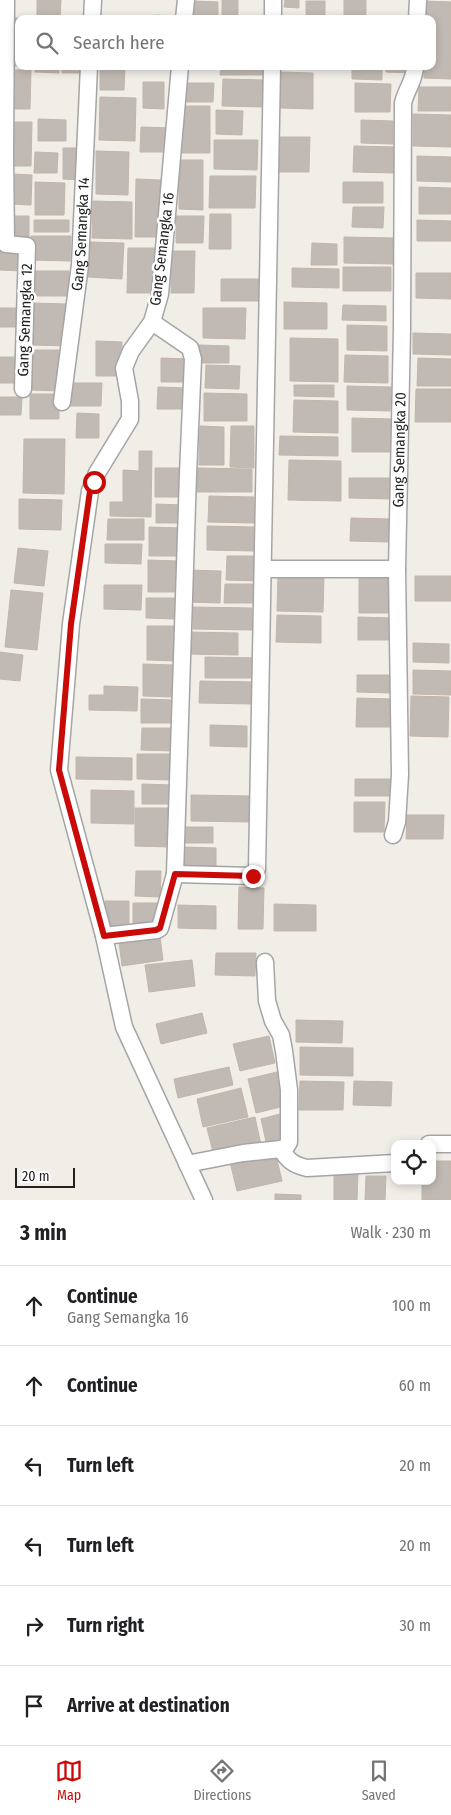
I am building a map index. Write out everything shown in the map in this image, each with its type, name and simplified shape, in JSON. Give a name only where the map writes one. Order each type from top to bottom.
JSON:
[{"type":"street","name":"Gang Semangka 12","points":[[6,0],[6,244],[27,246],[23,389]]},
{"type":"street","points":[[92,0],[92,15]]},
{"type":"street","points":[[184,15],[186,0]]},
{"type":"street","points":[[273,0],[273,15]]},
{"type":"street","points":[[417,15],[418,0]]},
{"type":"street","name":"Gang Semangka 14","points":[[62,402],[80,265],[89,70]]},
{"type":"street","name":"Gang Semangka 16","points":[[180,70],[160,294],[152,322],[127,359],[124,368],[130,401],[130,419],[97,473],[90,491],[71,624],[59,770],[104,936],[124,1028],[204,1200]]},
{"type":"street","points":[[175,874],[253,876],[256,872],[272,70]]},
{"type":"street","name":"Gang Semangka 20","points":[[393,835],[397,822],[400,775],[397,569],[402,329],[403,103],[406,92],[414,78],[415,70]]},
{"type":"street","points":[[104,936],[160,928],[175,874],[193,359],[190,348],[152,322]]},
{"type":"street","points":[[263,569],[397,569]]},
{"type":"street","points":[[187,1164],[243,1153],[281,1149],[286,1147],[289,1142],[289,1090],[281,1035],[273,1021],[267,1001],[265,962]]},
{"type":"street","points":[[436,1144],[451,1144]]},
{"type":"street","points":[[281,1149],[288,1160],[296,1165],[307,1168],[391,1163]]},
{"type":"building","points":[[37,0],[61,0],[60,15],[37,15]]},
{"type":"building","points":[[222,0],[238,0],[238,15],[222,15]]},
{"type":"building","points":[[285,0],[299,0],[299,8],[284,7]]},
{"type":"building","points":[[344,0],[366,0],[366,15],[344,15]]},
{"type":"building","points":[[192,1],[218,2],[218,15],[192,15]]},
{"type":"building","points":[[306,1],[325,1],[325,15],[306,15]]},
{"type":"building","points":[[425,1],[451,2],[451,79],[424,78],[424,70],[436,70],[436,15],[425,15]]},
{"type":"building","points":[[8,18],[15,18],[15,66],[7,65]]},
{"type":"building","points":[[8,70],[31,70],[30,109],[8,109]]},
{"type":"building","points":[[35,70],[59,70],[59,73],[35,72]]},
{"type":"building","points":[[62,70],[86,70],[86,73],[62,73]]},
{"type":"building","points":[[100,70],[125,70],[124,90],[100,90]]},
{"type":"building","points":[[221,70],[265,70],[265,75],[220,75]]},
{"type":"building","points":[[352,70],[382,70],[382,80],[352,79]]},
{"type":"building","points":[[386,70],[413,70],[413,73],[386,72]]},
{"type":"building","points":[[281,72],[313,73],[313,109],[280,108]]},
{"type":"building","points":[[223,79],[265,80],[264,107],[222,106]]},
{"type":"building","points":[[143,82],[164,82],[164,109],[143,108]]},
{"type":"building","points":[[184,83],[214,83],[213,102],[184,102]]},
{"type":"building","points":[[355,83],[391,84],[390,112],[355,112]]},
{"type":"building","points":[[419,87],[451,87],[451,111],[418,111]]},
{"type":"building","points":[[100,97],[136,98],[135,141],[99,140]]},
{"type":"building","points":[[182,106],[210,106],[210,153],[181,153]]},
{"type":"building","points":[[216,110],[243,111],[242,135],[216,134]]},
{"type":"building","points":[[413,114],[451,115],[451,147],[413,146]]},
{"type":"building","points":[[38,119],[66,120],[66,141],[38,141]]},
{"type":"building","points":[[361,120],[393,121],[393,144],[361,143]]},
{"type":"building","points":[[9,122],[32,122],[31,166],[8,166]]},
{"type":"building","points":[[141,127],[172,128],[171,152],[140,152]]},
{"type":"building","points":[[276,137],[310,137],[309,172],[276,172]]},
{"type":"building","points":[[214,140],[258,140],[257,170],[214,169]]},
{"type":"building","points":[[354,146],[397,147],[396,173],[353,172]]},
{"type":"building","points":[[63,148],[83,148],[82,180],[63,179]]},
{"type":"building","points":[[96,151],[129,152],[128,195],[96,194]]},
{"type":"building","points":[[35,152],[58,153],[57,173],[34,173]]},
{"type":"building","points":[[417,156],[451,157],[451,182],[417,181]]},
{"type":"building","points":[[179,160],[203,160],[203,210],[179,209]]},
{"type":"building","points":[[12,174],[32,175],[31,205],[11,204]]},
{"type":"building","points":[[210,176],[256,176],[255,208],[209,208]]},
{"type":"building","points":[[136,179],[161,180],[160,237],[135,237]]},
{"type":"building","points":[[35,182],[65,183],[64,215],[35,215]]},
{"type":"building","points":[[343,182],[383,182],[383,203],[343,203]]},
{"type":"building","points":[[419,187],[451,188],[451,214],[419,214]]},
{"type":"building","points":[[93,201],[132,202],[132,239],[92,238]]},
{"type":"building","points":[[353,207],[384,207],[383,228],[352,227]]},
{"type":"building","points":[[210,214],[231,214],[231,249],[209,249]]},
{"type":"building","points":[[9,216],[29,216],[29,243],[8,242]]},
{"type":"building","points":[[176,216],[204,216],[203,243],[176,243]]},
{"type":"building","points":[[34,220],[69,220],[69,232],[34,232]]},
{"type":"building","points":[[417,220],[451,221],[451,241],[417,241]]},
{"type":"building","points":[[31,236],[71,236],[70,261],[31,260]]},
{"type":"building","points":[[344,237],[394,238],[393,264],[344,263]]},
{"type":"building","points":[[90,242],[124,243],[122,279],[88,277]]},
{"type":"building","points":[[312,243],[337,244],[337,265],[311,265]]},
{"type":"building","points":[[0,248],[21,249],[21,271],[0,270]]},
{"type":"building","points":[[128,248],[159,248],[159,293],[127,293]]},
{"type":"building","points":[[171,251],[195,251],[194,293],[171,293]]},
{"type":"building","points":[[343,267],[391,267],[391,291],[343,291]]},
{"type":"building","points":[[292,268],[339,269],[339,288],[292,287]]},
{"type":"building","points":[[32,271],[69,271],[69,296],[31,296]]},
{"type":"building","points":[[416,273],[451,273],[451,299],[416,298]]},
{"type":"building","points":[[221,279],[263,279],[263,301],[221,301]]},
{"type":"building","points":[[284,302],[327,303],[327,329],[284,329]]},
{"type":"building","points":[[32,303],[66,304],[66,346],[32,345]]},
{"type":"building","points":[[343,305],[386,306],[386,321],[342,320]]},
{"type":"building","points":[[0,308],[17,308],[17,327],[0,327]]},
{"type":"building","points":[[203,308],[246,308],[245,339],[203,338]]},
{"type":"building","points":[[347,325],[387,326],[387,351],[347,350]]},
{"type":"building","points":[[413,333],[451,334],[451,355],[413,354]]},
{"type":"building","points":[[290,338],[338,339],[338,382],[290,381]]},
{"type":"building","points":[[96,341],[122,342],[122,376],[96,376]]},
{"type":"building","points":[[199,345],[229,346],[229,363],[199,363]]},
{"type":"building","points":[[32,350],[59,350],[59,391],[31,390]]},
{"type":"building","points":[[345,355],[388,356],[388,383],[344,382]]},
{"type":"building","points":[[0,357],[19,357],[19,383],[0,383]]},
{"type":"building","points":[[161,358],[188,359],[188,382],[161,382]]},
{"type":"building","points":[[418,358],[451,359],[451,386],[417,386]]},
{"type":"building","points":[[206,365],[240,366],[239,389],[205,388]]},
{"type":"building","points":[[70,383],[102,383],[101,406],[70,406]]},
{"type":"building","points":[[294,385],[334,385],[334,397],[294,396]]},
{"type":"building","points":[[347,386],[391,387],[390,411],[347,410]]},
{"type":"building","points":[[158,387],[186,388],[186,409],[157,409]]},
{"type":"building","points":[[416,389],[451,389],[451,422],[415,422]]},
{"type":"building","points":[[204,393],[247,394],[247,421],[204,421]]},
{"type":"building","points":[[30,394],[59,394],[59,419],[30,419]]},
{"type":"building","points":[[0,397],[22,397],[21,415],[0,415]]},
{"type":"building","points":[[294,400],[338,401],[338,433],[293,432]]},
{"type":"building","points":[[77,413],[99,414],[99,438],[76,438]]},
{"type":"building","points":[[352,418],[393,419],[393,452],[352,452]]},
{"type":"building","points":[[200,426],[224,427],[224,465],[199,465]]},
{"type":"building","points":[[231,426],[254,426],[254,468],[230,467]]},
{"type":"building","points":[[280,436],[338,437],[338,456],[279,455]]},
{"type":"building","points":[[24,439],[65,439],[64,494],[23,493]]},
{"type":"building","points":[[139,451],[152,451],[151,517],[110,516],[110,502],[123,502],[123,470],[139,471]]},
{"type":"building","points":[[289,460],[341,461],[341,501],[288,500]]},
{"type":"building","points":[[155,468],[185,468],[184,497],[155,497]]},
{"type":"building","points":[[197,468],[252,469],[252,492],[197,492]]},
{"type":"building","points":[[349,478],[394,478],[394,499],[349,498]]},
{"type":"building","points":[[209,496],[254,497],[254,523],[208,522]]},
{"type":"building","points":[[19,499],[62,500],[61,530],[19,529]]},
{"type":"building","points":[[156,504],[182,505],[181,523],[156,523]]},
{"type":"building","points":[[351,518],[390,519],[389,542],[350,541]]},
{"type":"building","points":[[108,519],[144,519],[144,540],[107,540]]},
{"type":"building","points":[[207,526],[254,527],[254,551],[207,550]]},
{"type":"building","points":[[149,527],[181,528],[180,556],[149,556]]},
{"type":"building","points":[[105,544],[142,544],[141,564],[105,563]]},
{"type":"building","points":[[18,548],[48,551],[44,586],[14,583]]},
{"type":"building","points":[[227,556],[258,556],[258,581],[226,580]]},
{"type":"building","points":[[148,560],[178,561],[178,592],[148,592]]},
{"type":"building","points":[[188,570],[221,571],[220,603],[188,602]]},
{"type":"building","points":[[278,575],[324,576],[323,612],[277,611]]},
{"type":"building","points":[[359,576],[392,576],[391,613],[359,613]]},
{"type":"building","points":[[415,576],[451,576],[451,601],[415,601]]},
{"type":"building","points":[[225,584],[261,584],[261,603],[224,603]]},
{"type":"building","points":[[104,585],[142,585],[141,610],[104,609]]},
{"type":"building","points":[[11,590],[43,593],[37,650],[5,647]]},
{"type":"building","points":[[146,598],[175,598],[174,619],[146,618]]},
{"type":"building","points":[[193,607],[252,608],[252,630],[193,629]]},
{"type":"building","points":[[277,615],[321,616],[321,643],[276,642]]},
{"type":"building","points":[[358,617],[391,618],[391,640],[358,640]]},
{"type":"building","points":[[147,626],[178,626],[177,661],[147,660]]},
{"type":"building","points":[[188,632],[238,633],[238,655],[188,654]]},
{"type":"building","points":[[413,643],[449,644],[449,663],[413,662]]},
{"type":"building","points":[[0,652],[23,655],[20,681],[0,679]]},
{"type":"building","points":[[205,657],[257,658],[257,678],[205,678]]},
{"type":"building","points":[[143,664],[174,665],[173,697],[143,696]]},
{"type":"building","points":[[413,670],[451,671],[451,695],[413,694]]},
{"type":"building","points":[[357,675],[390,675],[390,693],[357,692]]},
{"type":"building","points":[[200,681],[254,682],[254,704],[199,703]]},
{"type":"building","points":[[104,686],[138,687],[137,711],[89,710],[89,695],[104,695]]},
{"type":"building","points":[[411,696],[449,697],[448,737],[410,736]]},
{"type":"building","points":[[357,698],[392,699],[391,727],[356,727]]},
{"type":"building","points":[[141,699],[175,700],[174,723],[141,723]]},
{"type":"building","points":[[210,725],[247,726],[247,747],[210,746]]},
{"type":"building","points":[[142,728],[172,728],[172,751],[141,750]]},
{"type":"building","points":[[137,754],[170,754],[170,780],[137,779]]},
{"type":"building","points":[[76,757],[132,758],[132,780],[76,779]]},
{"type":"building","points":[[355,779],[391,779],[391,796],[355,796]]},
{"type":"building","points":[[142,784],[173,785],[172,804],[142,804]]},
{"type":"building","points":[[91,790],[134,791],[134,824],[91,823]]},
{"type":"building","points":[[191,795],[251,796],[251,822],[191,821]]},
{"type":"building","points":[[354,802],[385,802],[384,832],[354,832]]},
{"type":"building","points":[[135,808],[170,808],[170,847],[135,846]]},
{"type":"building","points":[[407,815],[444,815],[443,839],[406,839]]},
{"type":"building","points":[[182,827],[213,827],[213,843],[182,843]]},
{"type":"building","points":[[184,847],[216,848],[216,871],[184,871]]},
{"type":"building","points":[[136,871],[161,871],[160,897],[135,896]]},
{"type":"building","points":[[239,887],[264,888],[263,929],[238,929]]},
{"type":"building","points":[[105,901],[129,901],[129,927],[105,927]]},
{"type":"building","points":[[133,903],[157,903],[156,924],[133,924]]},
{"type":"building","points":[[274,904],[316,905],[316,931],[274,931]]},
{"type":"building","points":[[178,905],[216,906],[216,929],[178,928]]},
{"type":"building","points":[[160,937],[163,960],[122,966],[119,942]]},
{"type":"building","points":[[216,953],[256,953],[255,976],[215,975]]},
{"type":"building","points":[[192,960],[195,986],[149,992],[145,965]]},
{"type":"building","points":[[202,1013],[207,1033],[161,1044],[156,1024]]},
{"type":"building","points":[[296,1020],[343,1021],[342,1043],[296,1042]]},
{"type":"building","points":[[269,1036],[275,1063],[240,1071],[233,1044]]},
{"type":"building","points":[[300,1047],[353,1048],[353,1076],[300,1075]]},
{"type":"building","points":[[229,1067],[233,1085],[178,1098],[174,1079]]},
{"type":"building","points":[[281,1071],[289,1105],[256,1113],[248,1079]]},
{"type":"building","points":[[300,1081],[344,1082],[343,1110],[299,1110]]},
{"type":"building","points":[[354,1081],[392,1082],[391,1106],[353,1105]]},
{"type":"building","points":[[241,1088],[248,1117],[203,1127],[197,1099]]},
{"type":"building","points":[[280,1114],[287,1141],[267,1146],[261,1119]]},
{"type":"building","points":[[255,1117],[261,1145],[214,1156],[207,1128]]},
{"type":"building","points":[[275,1151],[282,1181],[237,1191],[230,1162]]},
{"type":"building","points":[[436,1161],[451,1161],[451,1200],[422,1200],[422,1185],[436,1185]]},
{"type":"building","points":[[334,1173],[358,1174],[357,1200],[334,1200]]},
{"type":"building","points":[[366,1176],[386,1176],[385,1200],[365,1200]]},
{"type":"building","points":[[275,1194],[301,1195],[301,1200],[275,1200]]},
{"type":"route","points":[[94,482],[90,491],[71,624],[59,770],[104,936],[160,928],[175,874],[253,876]]}]
